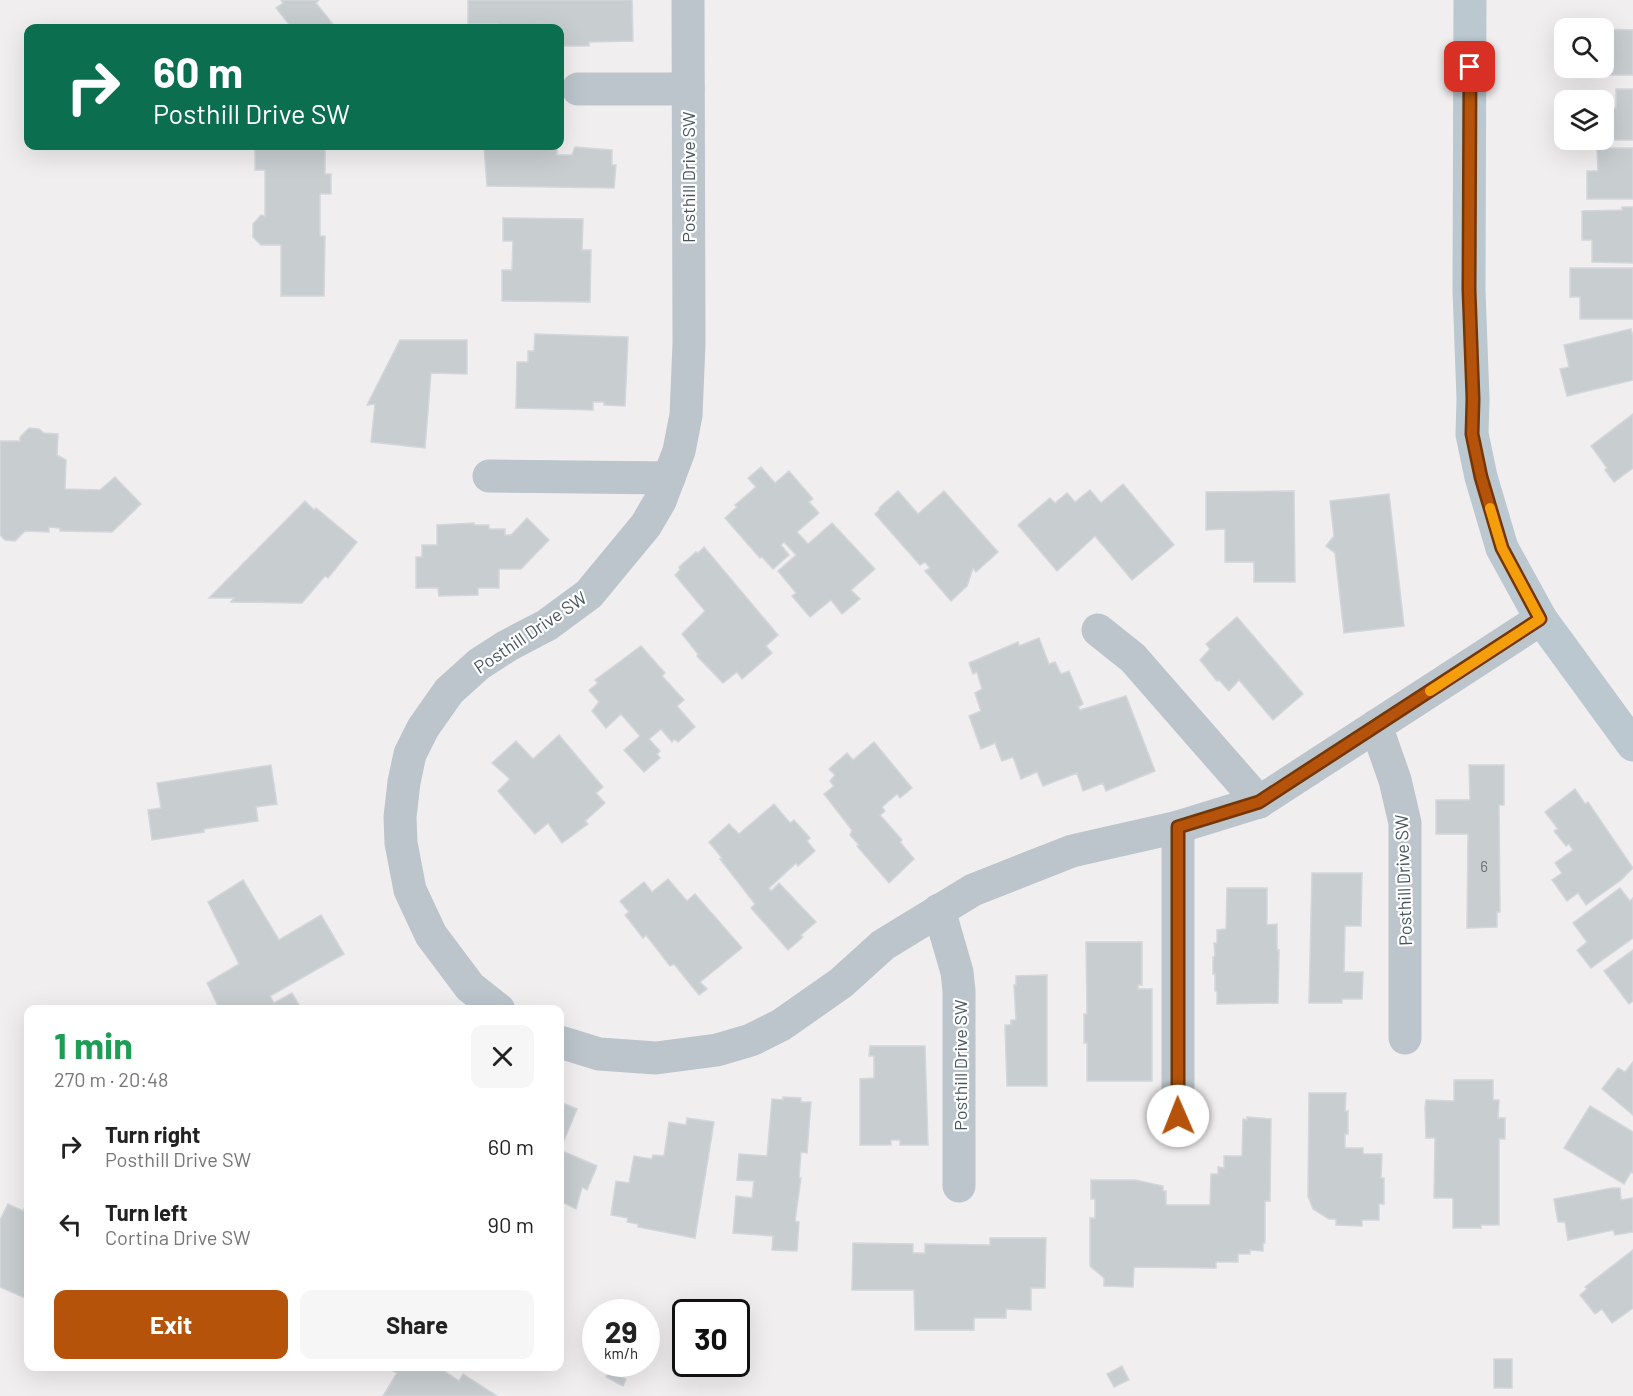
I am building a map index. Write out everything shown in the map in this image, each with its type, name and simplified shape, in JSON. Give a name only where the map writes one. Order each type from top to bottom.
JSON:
[{"type":"street","name":"Posthill Drive SW","points":[[493,1005],[470,987],[431,935],[410,890],[400,843],[400,817],[410,754],[423,728],[449,691],[479,664],[547,625],[589,594],[646,525],[660,501],[679,451],[686,415],[689,344],[688,0]]},
{"type":"street","points":[[1470,0],[1469,290],[1472,434],[1481,477],[1502,548],[1540,619],[1633,745]]},
{"type":"street","name":"Posthill Drive SW","points":[[578,89],[688,89]]},
{"type":"street","points":[[489,476],[669,478]]},
{"type":"street","points":[[564,1043],[600,1054],[656,1058],[717,1050],[751,1040],[781,1025],[841,983],[883,945],[973,890],[1072,851],[1178,827],[1259,802],[1540,619]]},
{"type":"street","points":[[1098,630],[1133,658],[1259,802]]},
{"type":"street","name":"Posthill Drive SW","points":[[1376,726],[1395,780],[1404,823],[1405,1038]]},
{"type":"street","points":[[1178,827],[1178,1116]]},
{"type":"street","name":"Posthill Drive SW","points":[[939,910],[957,972],[959,991],[959,1186]]},
{"type":"building","points":[[281,0],[319,0],[316,3],[333,24],[289,24],[276,8],[283,3]]},
{"type":"building","points":[[468,0],[632,0],[633,41],[589,42],[589,46],[564,46],[564,24],[468,24]]},
{"type":"building","points":[[1614,29],[1633,30],[1633,75],[1614,75]]},
{"type":"building","points":[[1616,89],[1633,89],[1633,140],[1614,140],[1614,108],[1616,108]]},
{"type":"building","points":[[575,147],[612,150],[612,165],[616,165],[614,188],[487,186],[484,150],[557,150],[557,155],[572,155]]},
{"type":"building","points":[[1633,148],[1633,199],[1587,199],[1587,171],[1598,171],[1597,150]]},
{"type":"building","points":[[255,150],[325,150],[325,174],[331,174],[331,194],[320,194],[320,236],[325,236],[324,296],[281,296],[281,245],[261,245],[253,237],[253,224],[261,215],[265,216],[265,170],[255,170]]},
{"type":"building","points":[[1622,207],[1633,207],[1633,263],[1592,262],[1592,240],[1582,240],[1582,211],[1622,210]]},
{"type":"building","points":[[503,218],[583,219],[582,250],[591,250],[590,302],[502,301],[502,270],[512,270],[513,241],[503,241]]},
{"type":"building","points":[[1570,268],[1633,268],[1633,319],[1580,319],[1580,297],[1570,297]]},
{"type":"building","points":[[1631,329],[1633,380],[1567,396],[1560,369],[1569,367],[1564,345]]},
{"type":"building","points":[[535,334],[628,337],[625,406],[593,402],[593,410],[516,408],[517,362],[528,362],[528,351],[534,351]]},
{"type":"building","points":[[400,340],[467,340],[467,374],[431,373],[425,448],[371,442],[375,404],[367,405]]},
{"type":"building","points":[[1633,414],[1633,468],[1614,482],[1591,446]]},
{"type":"building","points":[[29,428],[39,429],[44,433],[58,434],[57,455],[66,460],[65,489],[100,490],[115,477],[141,504],[112,532],[60,531],[60,528],[49,527],[49,532],[25,531],[15,541],[5,540],[0,535],[0,441],[20,441],[20,437]]},
{"type":"building","points":[[761,467],[775,483],[789,471],[813,499],[809,502],[819,513],[797,532],[808,544],[832,523],[875,569],[851,590],[860,599],[842,614],[831,600],[810,617],[792,596],[796,593],[778,571],[796,555],[784,542],[781,545],[789,555],[773,569],[762,557],[760,558],[725,518],[737,507],[735,505],[756,487],[748,478]]},
{"type":"building","points":[[1123,484],[1174,545],[1132,580],[1095,536],[1057,571],[1018,525],[1050,498],[1055,503],[1067,493],[1075,502],[1090,490],[1101,503]]},
{"type":"building","points":[[898,491],[918,514],[944,491],[998,552],[976,572],[973,568],[967,586],[951,601],[925,571],[930,568],[925,562],[920,565],[875,514]]},
{"type":"building","points":[[1294,491],[1295,582],[1254,582],[1254,562],[1225,562],[1225,529],[1206,530],[1206,492]]},
{"type":"building","points":[[1389,494],[1404,626],[1344,633],[1335,553],[1326,546],[1334,536],[1330,501]]},
{"type":"building","points":[[305,501],[357,542],[328,578],[325,576],[302,603],[231,602],[234,598],[209,598]]},
{"type":"building","points":[[527,518],[549,540],[521,569],[499,569],[499,588],[478,588],[478,595],[439,596],[438,588],[416,588],[416,557],[422,557],[422,545],[437,545],[437,525],[474,523],[474,525],[489,525],[489,529],[505,529],[505,535],[511,535]]},
{"type":"building","points":[[704,547],[778,635],[766,646],[772,653],[742,679],[737,672],[723,683],[697,656],[698,654],[682,634],[705,611],[675,575],[680,570],[679,567]]},
{"type":"building","points":[[1237,617],[1303,694],[1273,720],[1239,680],[1229,691],[1219,680],[1217,681],[1200,660],[1210,649],[1206,644]]},
{"type":"building","points":[[1039,638],[1049,664],[1055,662],[1061,674],[1069,671],[1083,704],[1078,707],[1080,710],[1126,696],[1155,771],[1106,791],[1103,783],[1083,791],[1077,773],[1043,786],[1037,772],[1021,779],[1013,757],[1002,761],[995,743],[981,749],[969,716],[981,711],[975,693],[982,689],[977,672],[973,674],[969,663],[1018,642],[1019,646]]},
{"type":"building","points":[[641,646],[665,673],[662,676],[684,700],[677,706],[695,727],[678,742],[674,739],[672,742],[661,729],[649,739],[660,751],[657,754],[660,758],[644,772],[624,750],[640,736],[621,714],[606,728],[592,711],[599,702],[589,690],[598,683],[595,680]]},
{"type":"building","points":[[559,735],[603,787],[596,793],[605,803],[585,821],[588,824],[562,843],[548,823],[535,834],[498,791],[510,779],[492,763],[516,741],[533,759]]},
{"type":"building","points":[[874,742],[912,788],[900,798],[897,794],[882,807],[885,811],[880,815],[902,840],[900,842],[914,859],[889,883],[857,846],[859,845],[850,835],[852,830],[824,794],[834,786],[830,781],[835,775],[829,769],[847,753],[853,760]]},
{"type":"building","points":[[271,765],[277,804],[256,807],[258,821],[152,840],[148,810],[161,808],[157,783]]},
{"type":"building","points":[[1469,765],[1504,765],[1504,805],[1499,805],[1500,912],[1497,912],[1497,927],[1467,928],[1468,834],[1436,834],[1436,800],[1470,800]]},
{"type":"building","points":[[1575,789],[1585,804],[1588,802],[1633,868],[1621,880],[1586,905],[1578,893],[1567,901],[1552,880],[1562,873],[1555,863],[1573,850],[1569,844],[1566,846],[1554,831],[1558,829],[1545,812]]},
{"type":"building","points":[[774,804],[790,823],[794,820],[810,838],[807,841],[815,851],[798,866],[796,863],[769,888],[771,891],[779,883],[816,922],[788,950],[751,908],[755,904],[709,842],[729,824],[739,834]]},
{"type":"building","points":[[1312,873],[1362,873],[1361,926],[1345,926],[1344,972],[1363,972],[1362,999],[1342,999],[1342,1003],[1309,1003]]},
{"type":"building","points":[[668,879],[687,901],[695,894],[742,948],[700,982],[707,989],[699,995],[674,964],[670,966],[646,935],[643,938],[625,915],[629,912],[620,901],[644,882],[652,892]]},
{"type":"building","points":[[243,880],[279,940],[321,915],[344,954],[270,996],[274,1003],[292,993],[299,1005],[218,1005],[207,983],[239,964],[208,902]]},
{"type":"building","points":[[1227,888],[1267,888],[1267,925],[1277,924],[1278,1003],[1217,1004],[1215,974],[1213,974],[1214,943],[1217,943],[1217,930],[1226,929]]},
{"type":"building","points":[[1620,888],[1630,901],[1633,898],[1633,938],[1591,968],[1577,950],[1587,942],[1573,923]]},
{"type":"building","points":[[1086,942],[1142,942],[1142,985],[1138,985],[1138,989],[1152,989],[1152,1081],[1087,1081],[1087,1043],[1084,1043],[1084,1014],[1087,1014]]},
{"type":"building","points":[[1633,950],[1633,1001],[1629,1004],[1604,971]]},
{"type":"building","points":[[1047,975],[1047,1086],[1007,1086],[1005,1025],[1011,1025],[1011,1020],[1016,1020],[1014,985],[1016,985],[1016,976]]},
{"type":"building","points":[[870,1046],[925,1046],[928,1145],[900,1145],[900,1140],[891,1140],[891,1145],[860,1145],[860,1079],[874,1078],[874,1056],[869,1056]]},
{"type":"building","points":[[1633,1062],[1633,1115],[1602,1089],[1618,1068],[1625,1072]]},
{"type":"building","points":[[1454,1080],[1493,1080],[1493,1100],[1499,1100],[1498,1118],[1505,1118],[1505,1139],[1499,1139],[1499,1225],[1481,1225],[1481,1228],[1453,1228],[1453,1198],[1434,1198],[1435,1138],[1426,1138],[1426,1100],[1454,1101]]},
{"type":"building","points":[[1309,1093],[1346,1093],[1345,1111],[1348,1111],[1348,1134],[1345,1134],[1345,1148],[1363,1148],[1363,1154],[1382,1154],[1381,1178],[1384,1178],[1384,1204],[1379,1204],[1379,1220],[1362,1220],[1362,1226],[1336,1225],[1336,1219],[1329,1219],[1313,1209],[1308,1196]]},
{"type":"building","points":[[783,1097],[801,1098],[801,1102],[811,1102],[807,1153],[801,1152],[799,1178],[801,1178],[795,1221],[799,1222],[797,1251],[772,1250],[773,1236],[733,1233],[736,1196],[752,1198],[754,1181],[737,1180],[739,1154],[767,1156],[772,1099],[783,1100]]},
{"type":"building","points":[[564,1104],[577,1109],[564,1140]]},
{"type":"building","points":[[1590,1106],[1633,1132],[1633,1173],[1631,1172],[1624,1184],[1564,1148]]},
{"type":"building","points":[[1247,1117],[1271,1119],[1270,1201],[1265,1201],[1263,1251],[1250,1250],[1250,1254],[1238,1254],[1238,1262],[1216,1262],[1216,1268],[1134,1267],[1133,1287],[1104,1286],[1104,1278],[1090,1266],[1090,1218],[1095,1218],[1095,1199],[1091,1199],[1091,1180],[1135,1180],[1163,1186],[1163,1191],[1166,1191],[1166,1205],[1210,1205],[1211,1174],[1218,1174],[1218,1167],[1224,1168],[1224,1156],[1242,1156],[1243,1119],[1247,1120]]},
{"type":"building","points":[[687,1118],[714,1122],[695,1238],[638,1227],[638,1224],[627,1222],[628,1218],[611,1215],[616,1181],[629,1183],[634,1156],[652,1159],[653,1155],[664,1156],[669,1122],[686,1125]]},
{"type":"building","points":[[564,1152],[597,1166],[587,1190],[582,1187],[576,1209],[564,1203]]},
{"type":"building","points":[[1620,1188],[1621,1200],[1633,1198],[1633,1232],[1615,1235],[1613,1230],[1568,1240],[1565,1222],[1558,1222],[1554,1199]]},
{"type":"building","points":[[8,1204],[23,1211],[24,1209],[24,1298],[0,1287],[0,1220]]},
{"type":"building","points":[[990,1238],[1046,1238],[1045,1288],[1031,1288],[1031,1310],[1006,1309],[1006,1318],[974,1318],[974,1330],[915,1330],[914,1290],[852,1290],[853,1243],[913,1244],[913,1253],[925,1253],[925,1244],[990,1245]]},
{"type":"building","points":[[1633,1250],[1633,1308],[1612,1323],[1602,1309],[1595,1314],[1580,1295],[1587,1289],[1585,1287]]},
{"type":"building","points":[[1494,1359],[1512,1359],[1512,1388],[1494,1388]]},
{"type":"building","points":[[1122,1366],[1129,1380],[1114,1387],[1107,1374]]},
{"type":"building","points":[[393,1371],[444,1371],[459,1381],[463,1374],[497,1396],[383,1396],[397,1373]]},
{"type":"building","points":[[606,1377],[626,1379],[623,1386]]},
{"type":"slow traffic","points":[[1430,691],[1540,619],[1502,548],[1490,508]]},
{"type":"route","points":[[1178,1116],[1176,954],[1178,827],[1259,802],[1540,619],[1502,548],[1481,477],[1472,434],[1469,290],[1470,67]]}]
